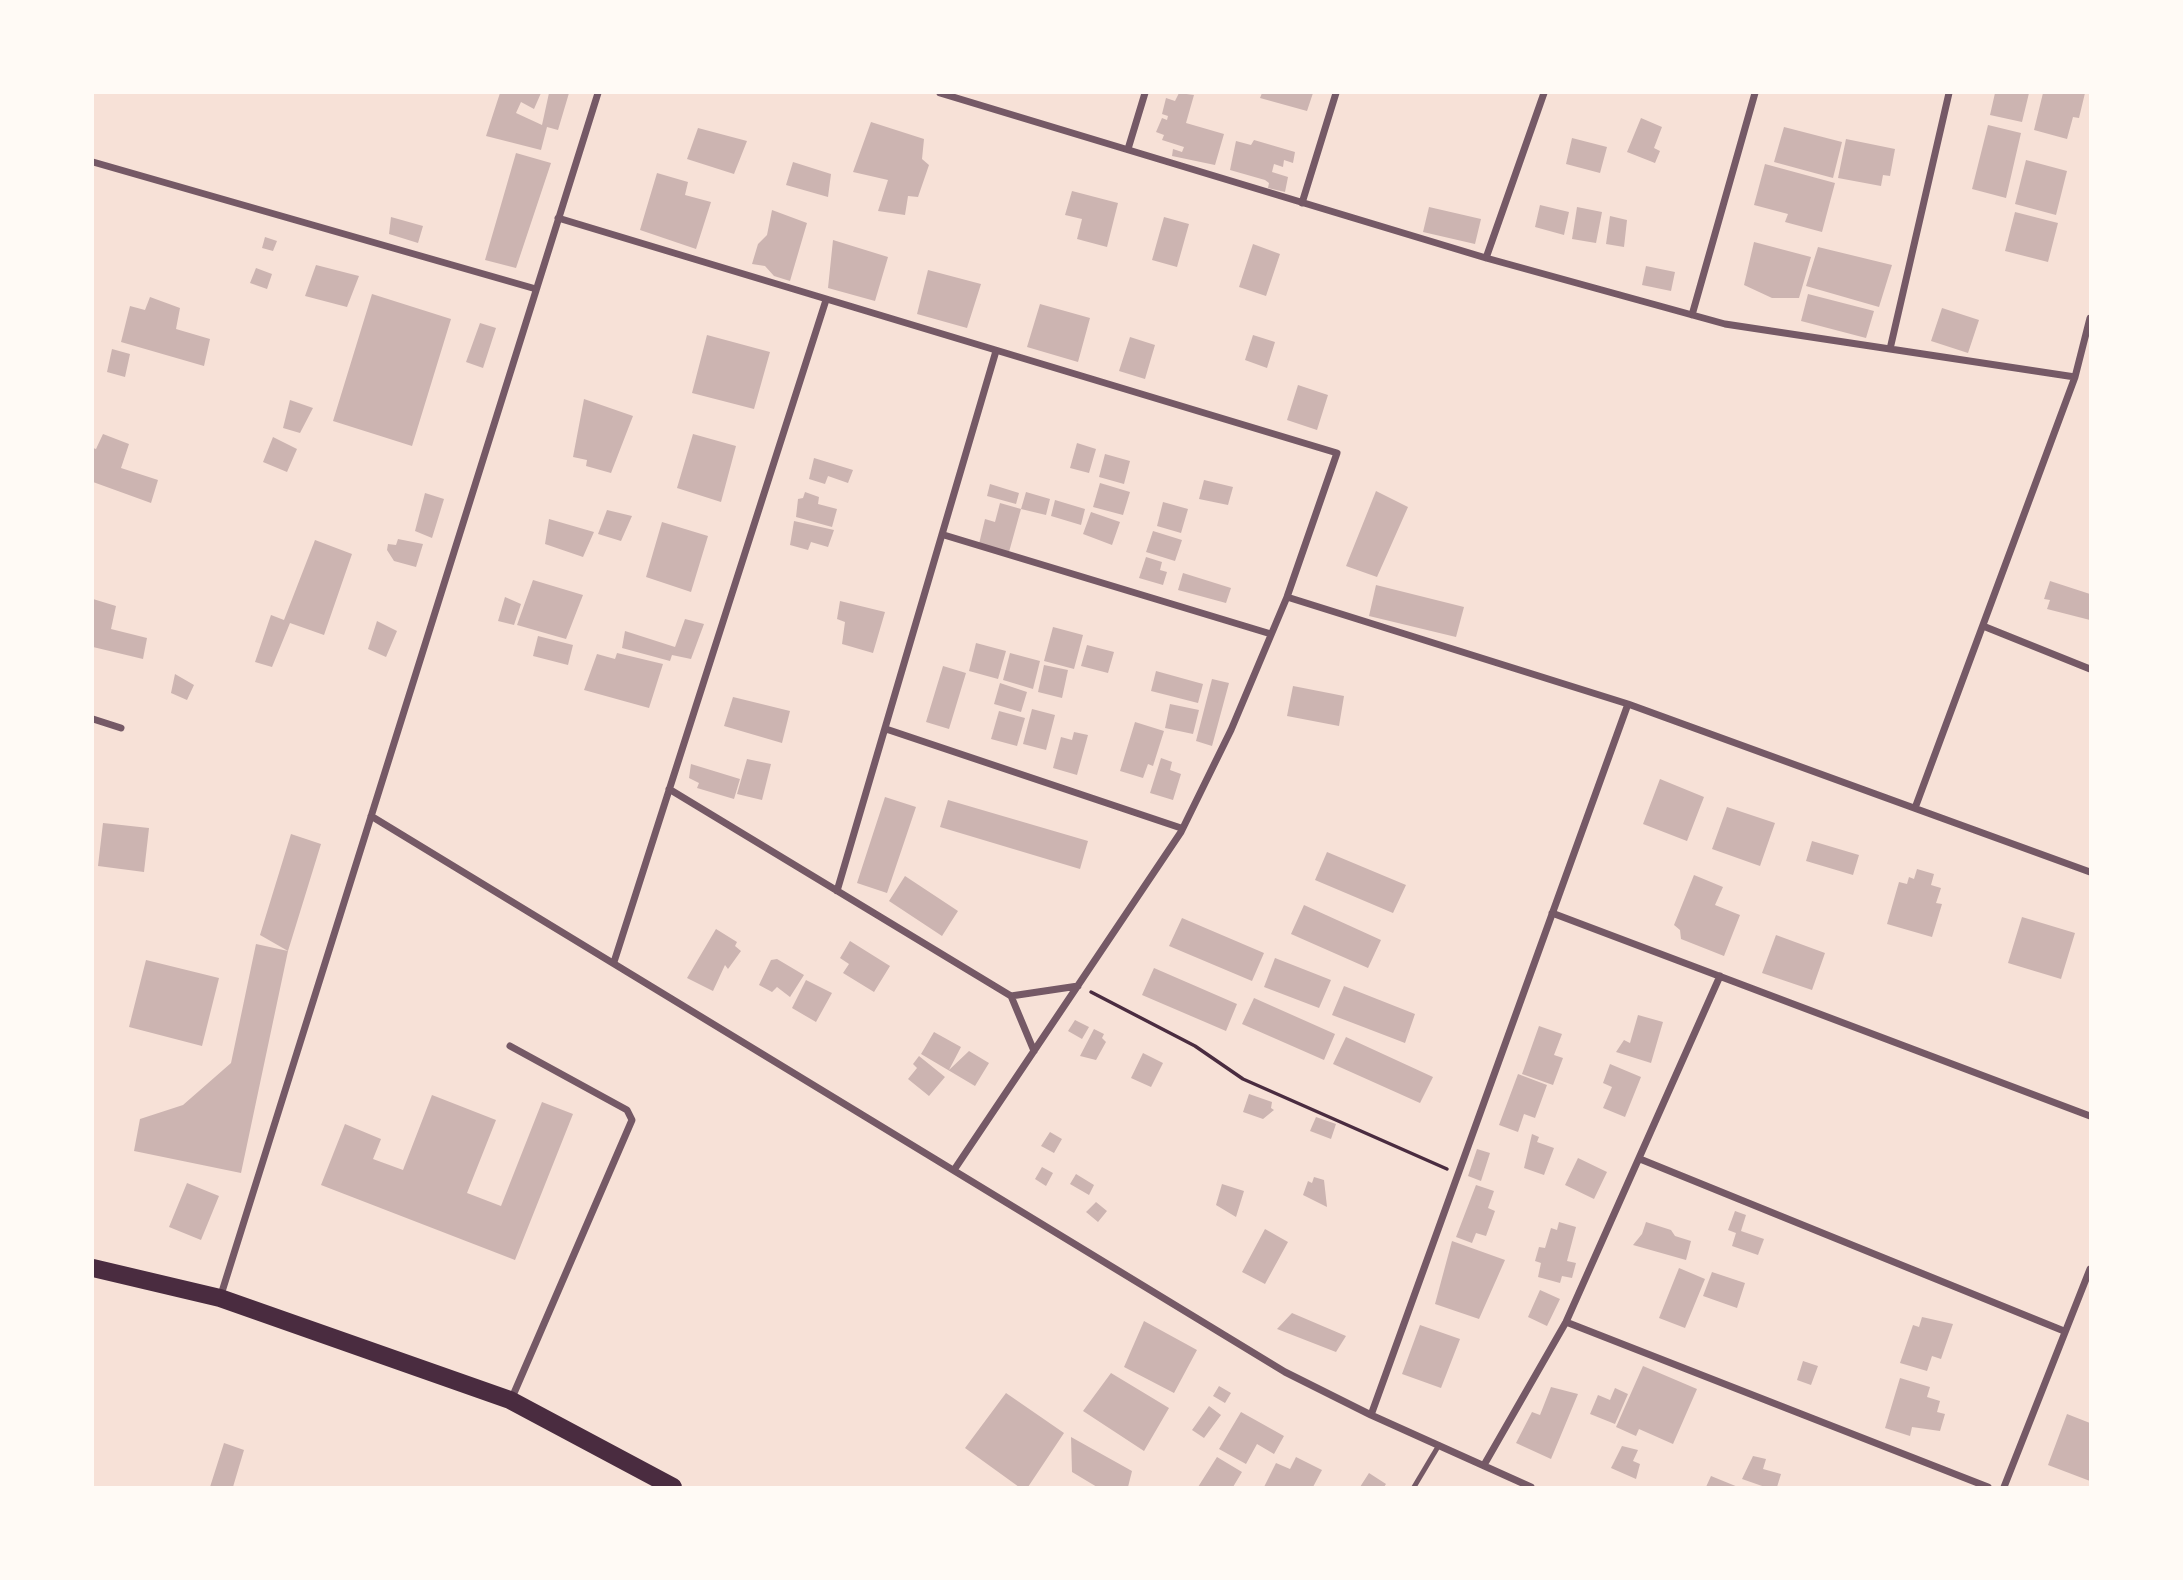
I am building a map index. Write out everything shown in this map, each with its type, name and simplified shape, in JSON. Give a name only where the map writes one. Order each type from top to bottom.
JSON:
[{"type":"main road","points":[[93,1268],[219,1298],[510,1400],[673,1487]]},
{"type":"street","points":[[219,1298],[598,93]]},
{"type":"street","points":[[940,93],[1486,258],[1725,324],[2075,377]]},
{"type":"street","points":[[1128,149],[1145,93]]},
{"type":"street","points":[[1302,203],[1336,93]]},
{"type":"street","points":[[1486,258],[1544,93]]},
{"type":"street","points":[[1692,315],[1755,93]]},
{"type":"street","points":[[1890,349],[1950,93]]},
{"type":"street","points":[[93,162],[536,289]]},
{"type":"street","points":[[558,218],[1337,453],[1287,597],[1231,730],[1181,828],[954,1170]]},
{"type":"street","points":[[614,962],[826,300]]},
{"type":"street","points":[[1915,808],[2075,377],[2090,318]]},
{"type":"street","points":[[837,891],[996,351]]},
{"type":"street","points":[[944,535],[1271,634]]},
{"type":"street","points":[[1287,597],[1628,704],[2090,872]]},
{"type":"street","points":[[1983,626],[2090,669]]},
{"type":"street","points":[[1371,1415],[1628,704]]},
{"type":"street","points":[[93,719],[121,728]]},
{"type":"street","points":[[886,729],[1181,828]]},
{"type":"street","points":[[669,789],[1011,996],[1034,1051]]},
{"type":"street","points":[[371,816],[1285,1372],[1371,1415],[1531,1487]]},
{"type":"street","points":[[1552,913],[2090,1116]]},
{"type":"street","points":[[1483,1465],[1566,1322],[1720,976]]},
{"type":"street","points":[[1011,996],[1078,986]]},
{"type":"street","points":[[510,1046],[627,1110],[632,1120],[510,1400]]},
{"type":"street","points":[[1640,1159],[2064,1331]]},
{"type":"street","points":[[2004,1487],[2090,1269]]},
{"type":"street","points":[[1566,1322],[1988,1487]]},
{"type":"lane","points":[[1414,1487],[1438,1445]]},
{"type":"path","points":[[1078,986],[1195,1045],[1243,1079],[1458,1174]]},
{"type":"building","points":[[500,93],[541,93],[534,109],[521,102],[516,113],[542,125],[549,93],[569,93],[558,130],[547,127],[541,150],[486,136]]},
{"type":"building","points":[[1179,93],[1194,95],[1186,123],[1224,134],[1215,165],[1172,156],[1173,149],[1182,152],[1184,147],[1162,140],[1164,135],[1156,132],[1162,118],[1167,120],[1168,116],[1162,114],[1166,98],[1175,101]]},
{"type":"building","points":[[1262,93],[1313,93],[1307,111],[1260,98]]},
{"type":"building","points":[[1995,93],[2029,93],[2022,122],[1990,115]]},
{"type":"building","points":[[2043,93],[2085,93],[2079,118],[2073,117],[2067,139],[2034,130]]},
{"type":"building","points":[[1641,118],[1662,127],[1654,148],[1660,151],[1655,163],[1627,152]]},
{"type":"building","points":[[871,122],[924,139],[922,159],[929,165],[918,197],[908,196],[905,215],[878,211],[888,180],[853,172]]},
{"type":"building","points":[[1988,125],[2021,133],[2006,198],[1972,189]]},
{"type":"building","points":[[1784,127],[1842,142],[1833,178],[1774,162]]},
{"type":"building","points":[[698,128],[747,141],[734,174],[687,159]]},
{"type":"building","points":[[1572,138],[1607,147],[1600,173],[1566,164]]},
{"type":"building","points":[[1846,139],[1895,149],[1890,176],[1883,175],[1881,186],[1838,178]]},
{"type":"building","points":[[1254,140],[1295,152],[1293,163],[1284,160],[1283,167],[1274,164],[1272,172],[1288,177],[1285,192],[1268,188],[1269,183],[1265,180],[1230,170],[1236,141],[1251,145]]},
{"type":"building","points":[[516,153],[551,163],[516,268],[485,260]]},
{"type":"building","points":[[2026,160],[2067,171],[2056,215],[2015,204]]},
{"type":"building","points":[[793,162],[831,174],[828,197],[786,185]]},
{"type":"building","points":[[1765,164],[1835,183],[1822,232],[1785,222],[1788,214],[1754,205]]},
{"type":"building","points":[[657,173],[688,182],[685,195],[711,202],[696,249],[640,230]]},
{"type":"building","points":[[1072,191],[1118,203],[1107,247],[1077,239],[1082,219],[1065,215]]},
{"type":"building","points":[[1540,205],[1569,212],[1564,235],[1535,227]]},
{"type":"building","points":[[1429,207],[1481,219],[1475,244],[1423,232]]},
{"type":"building","points":[[1577,207],[1602,212],[1596,243],[1572,239]]},
{"type":"building","points":[[772,210],[807,223],[790,281],[774,276],[765,266],[752,264],[758,244],[767,235]]},
{"type":"building","points":[[2015,212],[2058,223],[2048,262],[2005,251]]},
{"type":"building","points":[[1610,216],[1627,220],[1624,247],[1606,244]]},
{"type":"building","points":[[391,217],[423,226],[418,243],[389,234]]},
{"type":"building","points":[[1164,217],[1189,224],[1177,267],[1152,260]]},
{"type":"building","points":[[265,237],[277,241],[273,251],[262,248]]},
{"type":"building","points":[[833,240],[888,257],[875,301],[828,288]]},
{"type":"building","points":[[1754,242],[1811,257],[1799,298],[1772,298],[1744,285]]},
{"type":"building","points":[[1253,244],[1280,254],[1266,296],[1239,287]]},
{"type":"building","points":[[1818,247],[1892,265],[1879,307],[1806,286]]},
{"type":"building","points":[[316,265],[359,276],[347,307],[305,296]]},
{"type":"building","points":[[1646,266],[1675,272],[1671,291],[1642,285]]},
{"type":"building","points":[[256,268],[272,274],[267,289],[250,283]]},
{"type":"building","points":[[928,270],[981,284],[967,328],[917,314]]},
{"type":"building","points":[[372,294],[451,319],[412,446],[333,421]]},
{"type":"building","points":[[1808,294],[1874,311],[1866,338],[1801,321]]},
{"type":"building","points":[[150,297],[180,308],[176,329],[210,339],[204,366],[121,342],[130,306],[145,310]]},
{"type":"building","points":[[1040,304],[1090,318],[1078,362],[1027,347]]},
{"type":"building","points":[[1942,308],[1979,320],[1968,353],[1931,341]]},
{"type":"building","points":[[480,323],[496,328],[483,368],[466,362]]},
{"type":"building","points":[[707,335],[770,352],[754,409],[692,393]]},
{"type":"building","points":[[1253,335],[1275,342],[1267,368],[1245,360]]},
{"type":"building","points":[[1130,337],[1155,345],[1145,379],[1119,371]]},
{"type":"building","points":[[112,349],[130,354],[125,377],[107,372]]},
{"type":"building","points":[[1298,385],[1328,395],[1317,430],[1287,420]]},
{"type":"building","points":[[584,399],[633,416],[611,473],[586,466],[587,460],[573,457]]},
{"type":"building","points":[[290,400],[313,408],[300,433],[283,428]]},
{"type":"building","points":[[103,434],[129,444],[121,468],[158,480],[151,503],[93,482],[93,448],[96,449]]},
{"type":"building","points":[[693,434],[736,446],[721,502],[677,488]]},
{"type":"building","points":[[273,437],[297,449],[287,472],[263,462]]},
{"type":"building","points":[[1077,443],[1096,449],[1089,473],[1070,468]]},
{"type":"building","points":[[1105,454],[1130,461],[1124,484],[1099,477]]},
{"type":"building","points":[[814,458],[853,470],[848,483],[828,476],[825,484],[809,479]]},
{"type":"building","points":[[1204,480],[1233,487],[1228,505],[1199,499]]},
{"type":"building","points":[[1100,483],[1130,492],[1123,515],[1093,507]]},
{"type":"building","points":[[990,484],[1019,493],[1016,504],[987,496]]},
{"type":"building","points":[[1376,491],[1408,507],[1377,577],[1346,566]]},
{"type":"building","points":[[805,492],[819,497],[818,504],[837,509],[832,527],[796,517],[798,499],[803,498]]},
{"type":"building","points":[[1026,492],[1050,499],[1046,515],[1021,509]]},
{"type":"building","points":[[425,493],[444,499],[432,538],[415,531]]},
{"type":"building","points":[[1055,500],[1085,509],[1081,525],[1051,516]]},
{"type":"building","points":[[1163,502],[1188,509],[1181,533],[1157,526]]},
{"type":"building","points":[[1000,503],[1021,509],[1009,552],[979,544],[985,519],[995,522]]},
{"type":"building","points":[[607,510],[632,516],[621,541],[598,534]]},
{"type":"building","points":[[1091,512],[1120,522],[1112,545],[1083,534]]},
{"type":"building","points":[[549,519],[594,532],[583,557],[545,544]]},
{"type":"building","points":[[794,521],[834,530],[828,547],[811,542],[808,550],[790,545]]},
{"type":"building","points":[[662,522],[708,536],[691,592],[646,577]]},
{"type":"building","points":[[1153,531],[1182,540],[1175,561],[1146,552]]},
{"type":"building","points":[[398,539],[423,544],[416,567],[394,561],[387,550],[388,544],[396,545]]},
{"type":"building","points":[[315,540],[352,554],[324,635],[290,623],[272,667],[255,662],[271,615],[284,620]]},
{"type":"building","points":[[1146,557],[1162,562],[1160,570],[1167,572],[1163,585],[1139,578]]},
{"type":"building","points":[[1183,573],[1231,588],[1226,603],[1178,590]]},
{"type":"building","points":[[533,580],[583,595],[566,639],[517,625]]},
{"type":"building","points":[[2050,581],[2090,594],[2090,620],[2047,609],[2050,600],[2044,599]]},
{"type":"building","points":[[1376,585],[1464,607],[1456,637],[1369,616]]},
{"type":"building","points":[[505,597],[521,604],[514,625],[498,621]]},
{"type":"building","points":[[93,599],[116,606],[111,629],[147,638],[143,659],[93,647]]},
{"type":"building","points":[[840,601],[885,612],[873,653],[842,644],[845,622],[837,619]]},
{"type":"building","points":[[685,619],[704,624],[691,659],[672,655],[670,661],[622,648],[625,631],[675,647]]},
{"type":"building","points":[[377,621],[397,631],[386,657],[368,649]]},
{"type":"building","points":[[1053,627],[1083,635],[1074,669],[1044,661]]},
{"type":"building","points":[[538,636],[573,645],[568,665],[533,656]]},
{"type":"building","points":[[976,643],[1006,651],[998,679],[969,671]]},
{"type":"building","points":[[1087,645],[1114,652],[1108,673],[1081,666]]},
{"type":"building","points":[[617,653],[663,664],[649,708],[584,690],[597,654],[615,659]]},
{"type":"building","points":[[1010,653],[1040,661],[1033,689],[1003,680]]},
{"type":"building","points":[[1044,665],[1068,670],[1062,698],[1038,692]]},
{"type":"building","points":[[943,666],[966,673],[949,729],[926,722]]},
{"type":"building","points":[[1156,671],[1203,684],[1198,703],[1151,691]]},
{"type":"building","points":[[175,674],[194,685],[187,700],[171,693]]},
{"type":"building","points":[[1212,679],[1229,683],[1212,746],[1196,741]]},
{"type":"building","points":[[1000,683],[1027,692],[1021,712],[994,704]]},
{"type":"building","points":[[1293,686],[1344,696],[1339,726],[1287,716]]},
{"type":"building","points":[[733,697],[790,711],[782,743],[724,726]]},
{"type":"building","points":[[1170,704],[1199,710],[1193,734],[1165,728]]},
{"type":"building","points":[[1032,709],[1055,715],[1046,750],[1023,744]]},
{"type":"building","points":[[999,711],[1025,718],[1017,746],[991,739]]},
{"type":"building","points":[[1135,722],[1164,731],[1153,766],[1148,764],[1143,778],[1120,771]]},
{"type":"building","points":[[1074,732],[1088,735],[1077,775],[1053,768],[1061,737],[1072,740]]},
{"type":"building","points":[[1161,758],[1172,762],[1170,770],[1181,774],[1173,800],[1150,793]]},
{"type":"building","points":[[747,759],[771,764],[762,800],[737,794]]},
{"type":"building","points":[[691,764],[740,779],[734,799],[697,788],[699,783],[689,778]]},
{"type":"building","points":[[1660,779],[1704,797],[1687,841],[1643,824]]},
{"type":"building","points":[[885,797],[916,807],[887,893],[857,883]]},
{"type":"building","points":[[948,800],[1088,841],[1080,869],[940,827]]},
{"type":"building","points":[[1727,807],[1775,823],[1760,866],[1712,849]]},
{"type":"building","points":[[103,823],[149,828],[144,872],[98,866]]},
{"type":"building","points":[[291,834],[321,844],[288,951],[260,935]]},
{"type":"building","points":[[1812,841],[1859,855],[1853,875],[1806,861]]},
{"type":"building","points":[[1327,852],[1406,885],[1393,913],[1315,880]]},
{"type":"building","points":[[1917,869],[1934,874],[1931,885],[1941,888],[1936,903],[1942,904],[1932,937],[1887,924],[1899,882],[1907,884],[1909,877],[1914,879]]},
{"type":"building","points":[[1694,875],[1723,887],[1715,905],[1740,915],[1724,956],[1681,939],[1680,930],[1674,925]]},
{"type":"building","points":[[905,876],[958,911],[942,936],[889,901]]},
{"type":"building","points":[[1304,905],[1381,940],[1368,968],[1291,934]]},
{"type":"building","points":[[2022,917],[2075,933],[2061,979],[2008,963]]},
{"type":"building","points":[[1182,918],[1264,953],[1252,981],[1169,946]]},
{"type":"building","points":[[716,929],[737,942],[735,946],[741,951],[728,969],[725,965],[713,991],[687,978]]},
{"type":"building","points":[[1776,935],[1825,953],[1812,990],[1762,973]]},
{"type":"building","points":[[850,941],[890,966],[874,992],[843,973],[849,964],[840,958]]},
{"type":"building","points":[[256,944],[288,951],[241,1173],[134,1151],[140,1119],[183,1105],[231,1063]]},
{"type":"building","points":[[1275,958],[1331,980],[1319,1008],[1264,987]]},
{"type":"building","points":[[777,959],[804,975],[790,997],[777,987],[772,992],[759,985],[771,960]]},
{"type":"building","points":[[146,960],[219,978],[202,1046],[129,1027]]},
{"type":"building","points":[[1154,968],[1237,1004],[1226,1031],[1142,995]]},
{"type":"building","points":[[806,980],[832,993],[816,1022],[792,1008]]},
{"type":"building","points":[[1344,986],[1415,1014],[1405,1043],[1332,1015]]},
{"type":"building","points":[[1254,998],[1335,1034],[1324,1060],[1242,1024]]},
{"type":"building","points":[[1638,1015],[1663,1022],[1651,1063],[1616,1052],[1624,1040],[1630,1043]]},
{"type":"building","points":[[1075,1020],[1089,1027],[1082,1039],[1068,1031]]},
{"type":"building","points":[[1539,1026],[1562,1034],[1554,1055],[1563,1058],[1553,1085],[1522,1074]]},
{"type":"building","points":[[1094,1029],[1104,1034],[1102,1038],[1106,1042],[1096,1060],[1080,1056]]},
{"type":"building","points":[[934,1032],[961,1047],[949,1070],[969,1051],[989,1063],[975,1086],[921,1054]]},
{"type":"building","points":[[1346,1037],[1433,1077],[1420,1103],[1333,1064]]},
{"type":"building","points":[[1143,1053],[1163,1063],[1151,1087],[1131,1078]]},
{"type":"building","points":[[919,1056],[945,1077],[929,1096],[908,1079],[917,1068],[913,1064]]},
{"type":"building","points":[[1610,1064],[1641,1077],[1625,1117],[1603,1108],[1612,1087],[1603,1083]]},
{"type":"building","points":[[1518,1074],[1547,1085],[1535,1118],[1524,1114],[1518,1132],[1499,1125]]},
{"type":"building","points":[[1249,1094],[1272,1102],[1271,1108],[1274,1110],[1263,1119],[1243,1112]]},
{"type":"building","points":[[432,1095],[496,1120],[467,1193],[501,1206],[542,1102],[573,1114],[515,1260],[321,1185],[345,1124],[381,1139],[373,1159],[403,1170]]},
{"type":"building","points":[[1316,1117],[1336,1124],[1331,1139],[1310,1131]]},
{"type":"building","points":[[1050,1132],[1062,1139],[1054,1153],[1041,1146]]},
{"type":"building","points":[[1532,1134],[1539,1137],[1537,1142],[1554,1148],[1544,1175],[1524,1168]]},
{"type":"building","points":[[1477,1149],[1490,1153],[1481,1181],[1468,1176]]},
{"type":"building","points":[[1578,1158],[1607,1172],[1594,1199],[1565,1185]]},
{"type":"building","points":[[1042,1167],[1053,1173],[1046,1186],[1035,1179]]},
{"type":"building","points":[[1076,1174],[1094,1185],[1089,1195],[1070,1184]]},
{"type":"building","points":[[1314,1177],[1324,1180],[1327,1207],[1303,1195],[1308,1181],[1312,1183]]},
{"type":"building","points":[[187,1183],[219,1196],[201,1240],[169,1227]]},
{"type":"building","points":[[1222,1184],[1244,1191],[1236,1217],[1216,1205]]},
{"type":"building","points":[[1476,1185],[1494,1191],[1488,1208],[1495,1211],[1486,1236],[1476,1233],[1472,1243],[1456,1237]]},
{"type":"building","points":[[1096,1202],[1107,1211],[1098,1222],[1086,1212]]},
{"type":"building","points":[[1735,1211],[1746,1215],[1741,1231],[1764,1239],[1758,1255],[1732,1246],[1736,1233],[1728,1230]]},
{"type":"building","points":[[1559,1222],[1576,1227],[1567,1261],[1576,1263],[1572,1278],[1562,1276],[1560,1283],[1538,1277],[1541,1263],[1535,1261],[1539,1247],[1545,1248],[1551,1228],[1557,1230]]},
{"type":"building","points":[[1646,1222],[1671,1230],[1675,1236],[1691,1241],[1686,1260],[1633,1245],[1642,1234]]},
{"type":"building","points":[[1265,1229],[1288,1242],[1265,1284],[1242,1272]]},
{"type":"building","points":[[1452,1241],[1505,1260],[1479,1319],[1435,1304]]},
{"type":"building","points":[[1679,1268],[1705,1279],[1685,1328],[1659,1318]]},
{"type":"building","points":[[1712,1272],[1745,1283],[1737,1308],[1703,1296]]},
{"type":"building","points":[[1540,1290],[1560,1299],[1547,1326],[1528,1317]]},
{"type":"building","points":[[1292,1313],[1346,1336],[1336,1352],[1277,1329]]},
{"type":"building","points":[[1922,1317],[1953,1324],[1941,1359],[1932,1356],[1927,1371],[1900,1363],[1913,1325],[1919,1327]]},
{"type":"building","points":[[1144,1321],[1197,1350],[1174,1393],[1124,1367]]},
{"type":"building","points":[[1420,1325],[1460,1339],[1441,1388],[1402,1374]]},
{"type":"building","points":[[1803,1361],[1818,1366],[1811,1385],[1797,1380]]},
{"type":"building","points":[[1643,1366],[1697,1389],[1673,1444],[1639,1429],[1636,1436],[1616,1427]]},
{"type":"building","points":[[1111,1373],[1169,1408],[1144,1451],[1083,1411]]},
{"type":"building","points":[[1900,1378],[1930,1387],[1927,1397],[1940,1401],[1937,1412],[1945,1414],[1940,1431],[1912,1427],[1910,1436],[1885,1428]]},
{"type":"building","points":[[1219,1386],[1231,1393],[1225,1403],[1213,1396]]},
{"type":"building","points":[[1551,1387],[1578,1394],[1551,1459],[1516,1443],[1532,1412],[1540,1415]]},
{"type":"building","points":[[1615,1388],[1628,1394],[1615,1424],[1590,1414],[1598,1395],[1610,1400]]},
{"type":"building","points":[[1006,1393],[1064,1433],[1028,1487],[1019,1487],[965,1448]]},
{"type":"building","points":[[1209,1406],[1221,1415],[1204,1438],[1192,1430]]},
{"type":"building","points":[[1241,1412],[1284,1436],[1274,1454],[1257,1444],[1246,1464],[1219,1449]]},
{"type":"building","points":[[2067,1414],[2090,1423],[2090,1481],[2048,1465]]},
{"type":"building","points":[[1071,1437],[1132,1471],[1128,1487],[1097,1487],[1072,1472]]},
{"type":"building","points":[[224,1443],[244,1450],[233,1487],[210,1487]]},
{"type":"building","points":[[1622,1446],[1638,1450],[1633,1461],[1640,1464],[1636,1479],[1611,1468]]},
{"type":"building","points":[[1753,1456],[1766,1459],[1763,1469],[1781,1474],[1777,1487],[1765,1487],[1742,1479]]},
{"type":"building","points":[[1217,1457],[1242,1472],[1233,1487],[1198,1487]]},
{"type":"building","points":[[1296,1457],[1322,1470],[1313,1487],[1264,1487],[1276,1463],[1290,1469]]},
{"type":"building","points":[[1369,1473],[1386,1484],[1384,1487],[1360,1487]]},
{"type":"building","points":[[1711,1476],[1738,1487],[1706,1487]]}]
